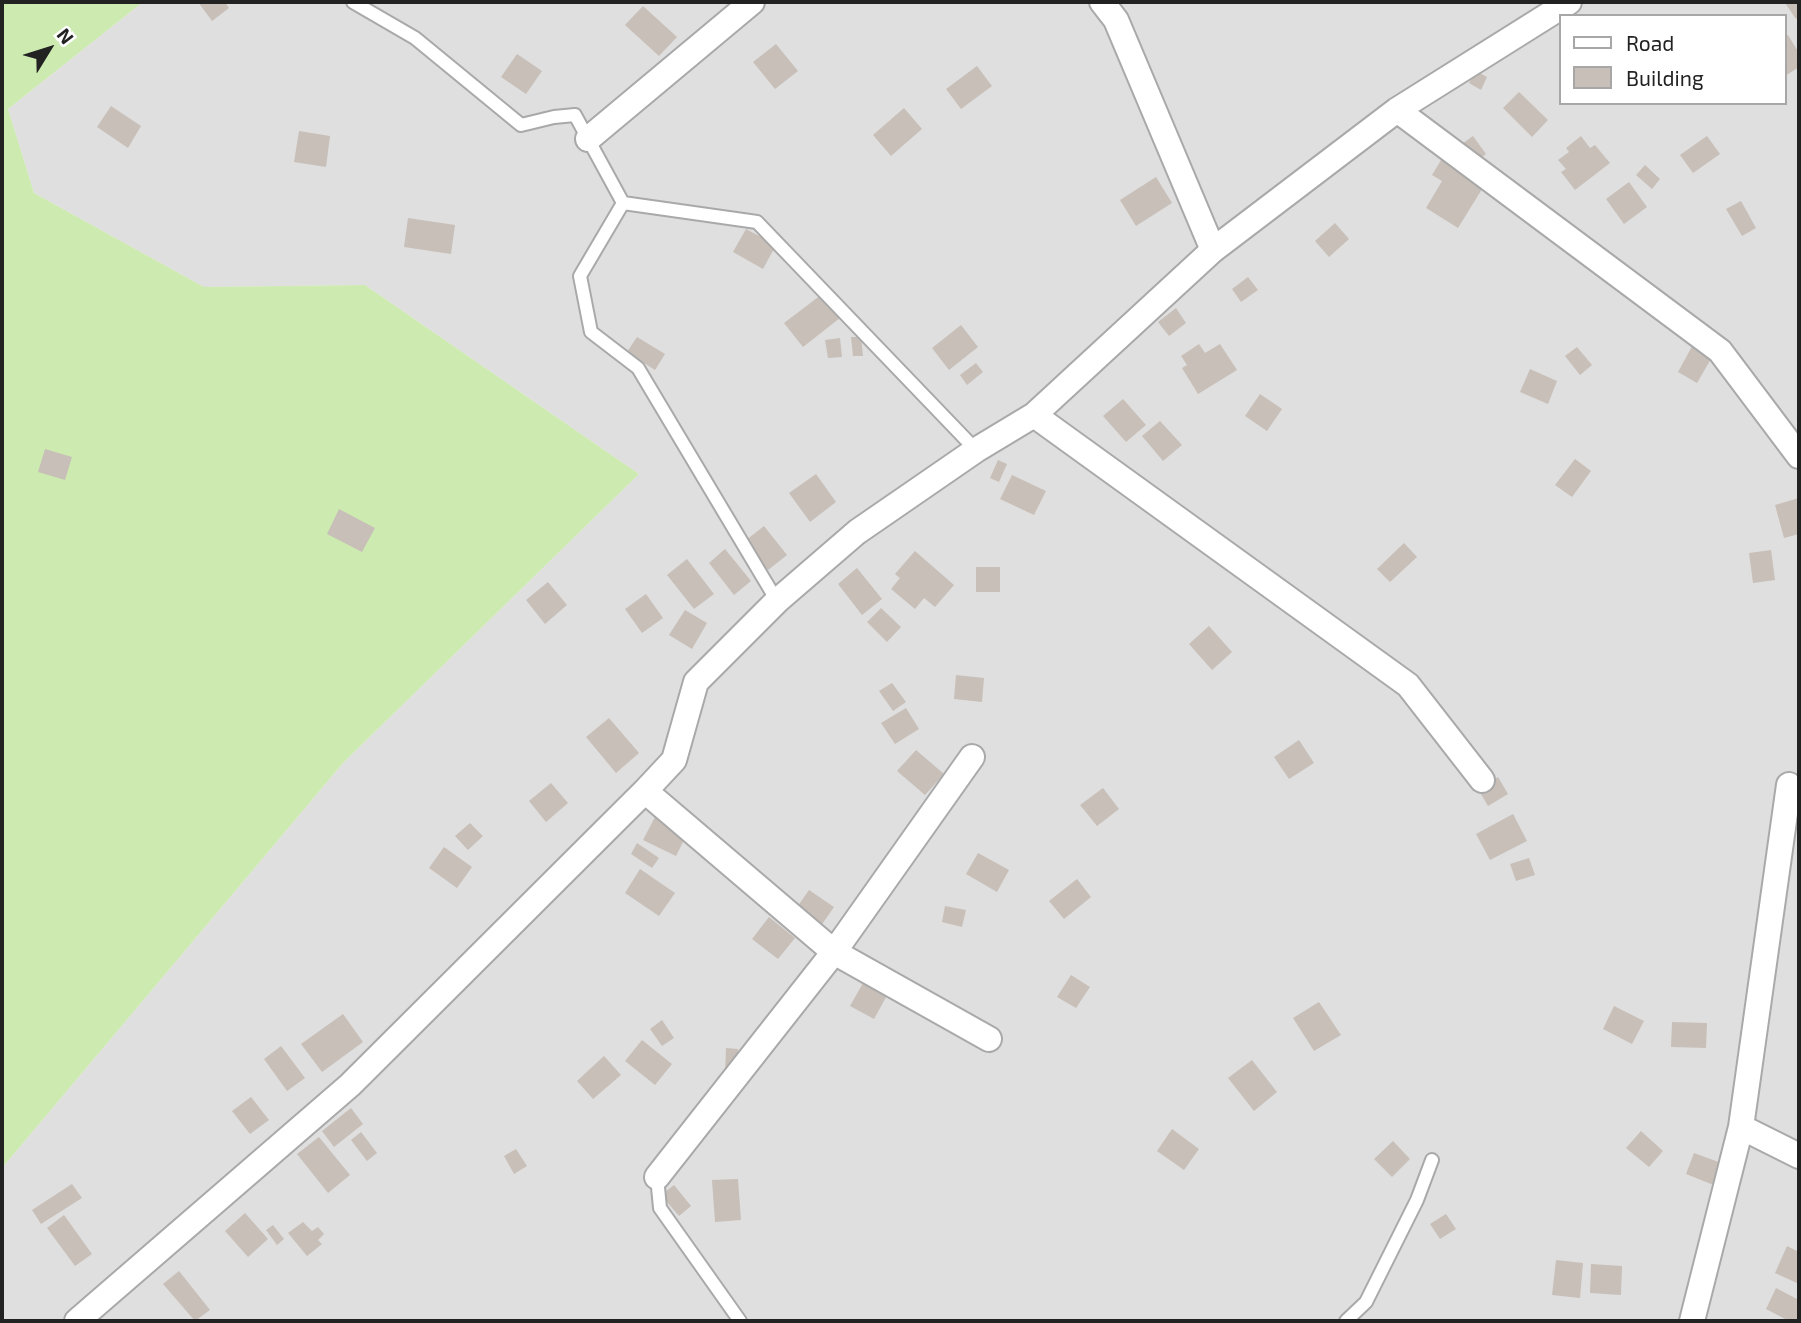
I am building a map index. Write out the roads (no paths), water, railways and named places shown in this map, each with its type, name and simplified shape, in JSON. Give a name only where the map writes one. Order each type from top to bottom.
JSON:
[{"type":"street","points":[[588,139],[752,2]]},
{"type":"street","points":[[1102,2],[1116,20],[1213,250]]},
{"type":"street","points":[[77,1321],[350,1085],[645,791],[674,760],[696,682],[777,601],[857,532],[976,450],[1034,415],[1213,250],[1396,110],[1569,2]]},
{"type":"street","points":[[1396,110],[1720,351],[1799,456]]},
{"type":"street","points":[[1034,415],[1408,685],[1482,780]]},
{"type":"street","points":[[657,1177],[834,952],[972,757]]},
{"type":"street","points":[[1692,1321],[1741,1127],[1789,785]]},
{"type":"street","points":[[645,791],[834,952],[989,1040]]},
{"type":"street","points":[[1741,1127],[1799,1156]]},
{"type":"lane","points":[[353,2],[415,38],[521,125],[554,117],[575,116],[623,203]]},
{"type":"lane","points":[[623,203],[757,222],[976,450]]},
{"type":"lane","points":[[623,203],[580,276],[591,332],[638,368],[777,601]]},
{"type":"lane","points":[[1346,1321],[1366,1302],[1417,1200],[1432,1160]]},
{"type":"lane","points":[[657,1177],[660,1208],[740,1321]]}]
